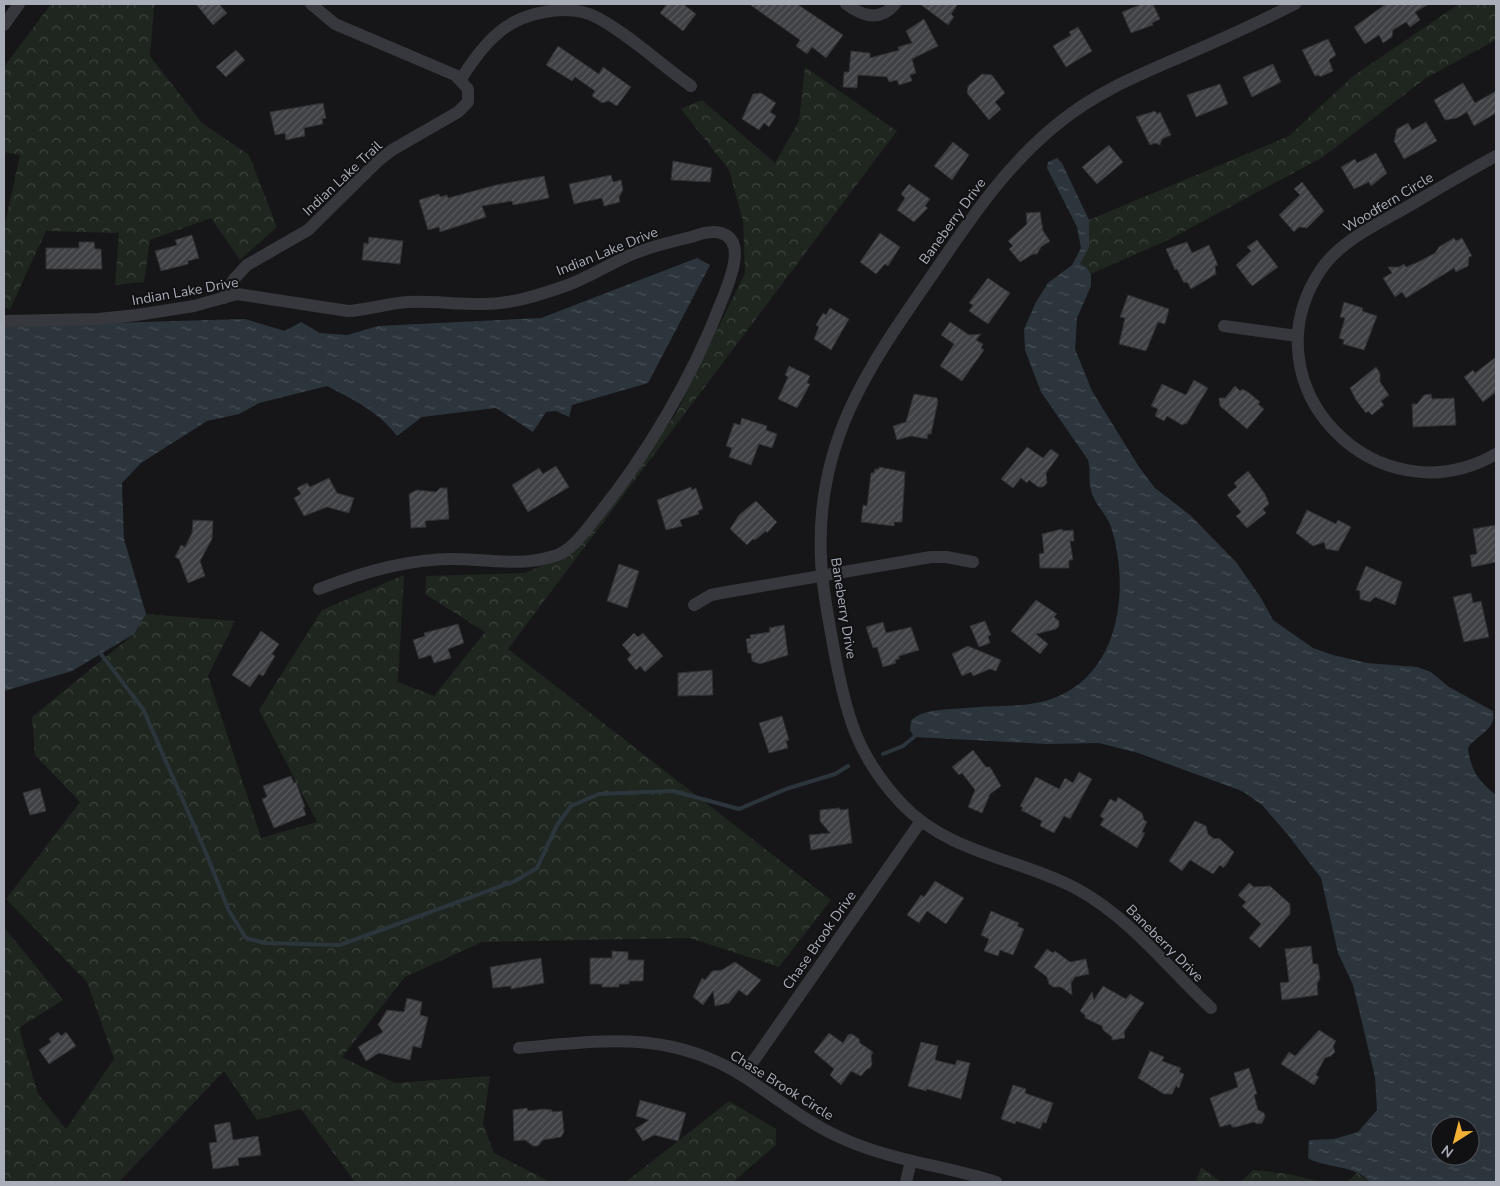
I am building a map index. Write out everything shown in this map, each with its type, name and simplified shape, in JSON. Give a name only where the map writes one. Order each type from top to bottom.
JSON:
[{"type":"street","points":[[4,25],[20,4]]},
{"type":"street","points":[[311,4],[334,24],[461,79],[475,57],[498,32],[526,18],[549,10],[567,10],[596,17],[620,31],[690,86]]},
{"type":"street","points":[[846,4],[860,13],[874,17],[882,15],[895,4]]},
{"type":"street","name":"Baneberry Drive","points":[[1211,1008],[1140,935],[1098,902],[1059,880],[953,841],[921,821],[903,805],[880,778],[854,734],[839,675],[822,575],[823,502],[831,462],[848,410],[885,344],[977,209],[1024,153],[1081,106],[1112,87],[1292,4]]},
{"type":"street","name":"Indian Lake Trail","points":[[224,298],[234,279],[247,265],[308,230],[378,161],[392,150],[458,112],[468,98],[468,89],[461,79]]},
{"type":"street","name":"Woodfern Circle","points":[[1496,156],[1347,244],[1321,269],[1310,288],[1297,336],[1302,374],[1312,399],[1321,415],[1340,438],[1360,453],[1392,467],[1421,472],[1459,470],[1496,454]]},
{"type":"street","name":"Indian Lake Drive","points":[[4,321],[118,317],[168,311],[237,294],[348,310],[364,310],[403,302],[432,301],[479,304],[506,302],[568,285],[628,256],[678,240],[714,231],[729,237],[735,246],[727,286],[708,337],[684,382],[621,486],[590,525],[567,548],[552,557],[518,561],[454,559],[422,561],[367,573],[319,589]]},
{"type":"street","points":[[1224,326],[1297,336]]},
{"type":"street","points":[[694,605],[711,595],[931,557],[946,556],[973,562]]},
{"type":"street","name":"Chase Brook Drive","points":[[744,1076],[921,821]]},
{"type":"street","name":"Chase Brook Circle","points":[[519,1048],[615,1040],[658,1043],[698,1054],[744,1076],[819,1128],[866,1148],[996,1182]]},
{"type":"street","points":[[906,1182],[912,1161]]},
{"type":"green space","points":[[51,4],[156,4],[154,7],[150,56],[202,123],[249,155],[277,227],[240,260],[211,218],[150,240],[144,282],[115,285],[119,233],[46,231],[10,309],[4,308],[4,228],[20,155],[4,152],[4,67]]},
{"type":"green space","points":[[1459,4],[1496,4],[1496,40],[1426,78],[1323,157],[1170,239],[1091,274],[1087,268],[1080,264],[1089,248],[1089,220],[1289,136],[1353,76]]},
{"type":"green space","points":[[805,67],[897,131],[508,649],[831,900],[779,967],[690,938],[482,942],[405,977],[342,1057],[395,1083],[490,1076],[483,1124],[494,1153],[550,1182],[355,1182],[301,1109],[257,1120],[224,1071],[119,1182],[4,1182],[4,927],[63,1000],[19,1028],[38,1094],[66,1129],[114,1059],[87,982],[6,899],[80,802],[35,755],[32,717],[134,634],[146,614],[235,621],[208,676],[261,838],[317,822],[259,710],[322,610],[404,575],[398,682],[434,696],[485,632],[425,594],[426,576],[524,573],[570,554],[630,479],[677,412],[745,273],[743,221],[729,170],[681,109],[702,100],[775,163],[799,121]]},
{"type":"green space","points":[[729,1101],[776,1129],[776,1145],[733,1182],[607,1182],[627,1181]]},
{"type":"green space","points":[[1201,1167],[1221,1182],[1196,1182]]},
{"type":"green space","points":[[1253,1170],[1289,1174],[1321,1182],[1241,1182]]},
{"type":"green space","points":[[1357,1173],[1370,1182],[1347,1182]]},
{"type":"water","points":[[1057,158],[1062,163],[1089,220],[1089,248],[1080,264],[1087,268],[1091,274],[1091,286],[1077,318],[1075,349],[1092,391],[1139,467],[1155,488],[1190,515],[1236,562],[1261,598],[1273,620],[1313,648],[1367,663],[1417,667],[1431,672],[1449,687],[1493,711],[1492,723],[1468,748],[1473,769],[1485,785],[1496,795],[1496,1182],[1370,1182],[1356,1172],[1323,1164],[1308,1158],[1309,1140],[1334,1139],[1358,1132],[1377,1110],[1375,1077],[1353,985],[1338,953],[1321,878],[1262,805],[1242,791],[1138,753],[1099,743],[1047,744],[914,737],[910,730],[911,721],[929,712],[1025,705],[1059,696],[1080,683],[1096,667],[1107,647],[1115,624],[1120,576],[1112,530],[1093,495],[1090,486],[1088,460],[1041,392],[1025,350],[1024,329],[1036,302],[1048,283],[1072,265],[1081,248],[1077,227],[1047,168],[1048,162]]},
{"type":"water","points":[[697,258],[710,265],[648,383],[572,405],[569,417],[556,411],[546,412],[533,432],[496,408],[422,417],[397,436],[374,413],[327,386],[259,403],[239,414],[207,421],[141,463],[122,483],[124,539],[146,614],[134,634],[72,671],[4,691],[4,326],[245,319],[285,331],[301,322],[320,333],[347,335],[378,326],[541,318]]},
{"type":"building","points":[[196,4],[219,4],[227,13],[213,25]]},
{"type":"building","points":[[667,4],[683,4],[696,14],[683,31],[660,13]]},
{"type":"building","points":[[749,4],[797,4],[843,35],[826,58],[812,47],[807,54],[796,46],[800,40]]},
{"type":"building","points":[[920,4],[958,4],[951,14],[954,17],[948,25]]},
{"type":"building","points":[[1142,4],[1153,4],[1160,19],[1152,23],[1153,25],[1131,33],[1122,12]]},
{"type":"building","points":[[1386,4],[1429,4],[1415,12],[1420,20],[1410,27],[1406,22],[1393,30],[1392,37],[1383,43],[1379,35],[1365,44],[1354,27]]},
{"type":"building","points":[[924,19],[938,46],[912,59],[916,73],[910,75],[912,81],[899,85],[897,80],[889,82],[887,77],[858,75],[857,88],[843,87],[844,72],[849,72],[851,51],[870,53],[870,58],[899,50],[898,47],[912,43],[906,31]]},
{"type":"building","points":[[1078,27],[1092,51],[1066,67],[1053,46],[1071,35],[1069,32]]},
{"type":"building","points":[[1328,39],[1336,55],[1329,60],[1333,71],[1320,77],[1319,75],[1315,76],[1302,50]]},
{"type":"building","points":[[558,46],[599,74],[603,67],[631,87],[617,106],[609,101],[602,103],[592,96],[595,91],[575,77],[572,81],[546,65]]},
{"type":"building","points":[[236,50],[245,60],[226,77],[216,67]]},
{"type":"building","points":[[1273,64],[1281,82],[1252,97],[1243,77]]},
{"type":"building","points":[[982,74],[992,75],[1005,93],[995,102],[1001,109],[989,120],[967,93],[968,86]]},
{"type":"building","points":[[1463,83],[1475,103],[1496,91],[1496,113],[1474,126],[1467,112],[1457,118],[1445,120],[1434,100]]},
{"type":"building","points":[[1220,84],[1228,104],[1196,117],[1187,95]]},
{"type":"building","points":[[761,93],[776,103],[770,112],[776,116],[769,127],[764,123],[759,130],[742,119],[753,94]]},
{"type":"building","points":[[323,103],[326,118],[322,119],[323,124],[304,128],[305,136],[286,140],[285,133],[275,135],[270,112]]},
{"type":"building","points":[[1155,111],[1157,114],[1160,112],[1171,135],[1162,139],[1160,145],[1155,143],[1150,145],[1136,117]]},
{"type":"building","points":[[1426,122],[1437,141],[1404,159],[1394,141],[1397,129],[1408,123],[1412,130]]},
{"type":"building","points":[[953,142],[969,155],[952,180],[934,166]]},
{"type":"building","points":[[1109,145],[1123,162],[1097,184],[1082,167]]},
{"type":"building","points":[[1376,153],[1387,173],[1371,186],[1369,182],[1354,189],[1341,167],[1355,159],[1357,163]]},
{"type":"building","points":[[673,161],[712,168],[710,182],[671,180]]},
{"type":"building","points":[[611,175],[613,182],[621,180],[623,190],[619,197],[620,202],[604,206],[602,198],[574,204],[569,184]]},
{"type":"building","points":[[544,176],[549,198],[513,205],[512,201],[482,206],[486,217],[440,232],[439,227],[428,230],[419,200],[439,194],[440,197],[447,195],[448,198],[496,185]]},
{"type":"building","points":[[1302,182],[1324,211],[1307,228],[1299,227],[1294,232],[1279,215],[1300,195],[1294,189]]},
{"type":"building","points":[[909,184],[930,199],[925,206],[928,208],[914,222],[897,210],[905,198],[901,194]]},
{"type":"building","points":[[1040,212],[1043,231],[1050,241],[1041,247],[1037,254],[1033,254],[1020,262],[1009,249],[1013,246],[1008,241],[1027,224],[1026,213]]},
{"type":"building","points":[[880,233],[900,247],[888,266],[885,264],[876,274],[860,262]]},
{"type":"building","points":[[192,235],[199,258],[188,261],[188,264],[161,271],[155,251],[177,245],[175,240]]},
{"type":"building","points":[[369,237],[403,241],[400,264],[362,260],[364,243],[368,244]]},
{"type":"building","points":[[1454,238],[1456,241],[1462,238],[1472,256],[1469,257],[1468,266],[1456,272],[1454,268],[1406,298],[1402,292],[1395,297],[1383,278],[1392,273],[1388,267],[1399,267],[1404,264],[1406,267],[1416,263],[1435,253],[1439,247]]},
{"type":"building","points":[[1257,240],[1278,267],[1252,286],[1236,265],[1251,251],[1247,247]]},
{"type":"building","points":[[79,242],[94,242],[95,249],[101,249],[102,269],[46,269],[46,248],[79,248]]},
{"type":"building","points":[[1187,242],[1192,253],[1209,245],[1218,265],[1215,266],[1216,274],[1191,289],[1187,282],[1184,283],[1177,269],[1175,270],[1166,249]]},
{"type":"building","points":[[988,278],[1010,293],[988,324],[969,311],[973,305],[969,303]]},
{"type":"building","points":[[1128,295],[1169,309],[1165,324],[1158,322],[1146,351],[1119,344],[1125,318],[1120,317]]},
{"type":"building","points":[[1344,302],[1363,308],[1362,311],[1377,316],[1364,350],[1343,344],[1344,340],[1339,338],[1345,318],[1340,317]]},
{"type":"building","points":[[830,308],[849,319],[831,350],[814,339],[819,327],[816,325],[823,313],[826,315]]},
{"type":"building","points":[[950,322],[969,335],[981,334],[976,340],[983,344],[981,348],[984,350],[962,381],[940,366],[954,344],[941,335]]},
{"type":"building","points":[[1496,357],[1496,392],[1483,402],[1464,377],[1473,370],[1475,373]]},
{"type":"building","points":[[789,366],[810,376],[807,383],[810,384],[797,408],[778,399],[788,377],[785,375]]},
{"type":"building","points":[[1376,367],[1380,373],[1380,382],[1389,395],[1381,401],[1384,405],[1372,415],[1368,411],[1366,413],[1350,388]]},
{"type":"building","points":[[1194,380],[1208,388],[1187,423],[1182,425],[1167,416],[1164,421],[1155,416],[1158,409],[1151,406],[1162,384],[1186,395]]},
{"type":"building","points":[[1235,386],[1240,391],[1242,389],[1248,392],[1260,402],[1258,404],[1264,409],[1247,429],[1220,406],[1219,398],[1225,398]]},
{"type":"building","points":[[914,394],[937,398],[931,434],[928,434],[927,439],[911,436],[897,440],[893,426],[906,422]]},
{"type":"building","points":[[1431,394],[1432,399],[1454,398],[1456,425],[1413,427],[1412,404],[1417,404],[1424,395]]},
{"type":"building","points":[[742,418],[767,426],[766,430],[777,434],[772,448],[759,444],[751,465],[729,457],[732,448],[726,446],[734,423],[740,425]]},
{"type":"building","points":[[1027,447],[1043,458],[1051,449],[1059,455],[1046,473],[1047,483],[1043,487],[1038,487],[1029,480],[1027,483],[1021,478],[1013,488],[1001,479]]},
{"type":"building","points":[[556,466],[569,487],[528,512],[512,485],[539,468],[543,474]]},
{"type":"building","points":[[879,467],[905,472],[902,522],[894,522],[894,526],[861,522],[863,505],[867,506],[871,473],[874,473],[875,469],[879,469]]},
{"type":"building","points":[[1248,471],[1265,494],[1269,504],[1263,509],[1266,513],[1247,528],[1236,516],[1241,512],[1227,495],[1237,487],[1234,483]]},
{"type":"building","points":[[329,478],[337,493],[354,498],[349,513],[327,507],[304,516],[294,498],[301,494],[297,488],[307,483],[310,487]]},
{"type":"building","points":[[691,487],[692,490],[696,488],[703,509],[698,511],[699,514],[680,520],[682,526],[666,530],[657,500]]},
{"type":"building","points":[[440,488],[447,488],[449,519],[425,521],[426,527],[411,528],[409,494],[417,490],[436,492]]},
{"type":"building","points":[[756,501],[777,522],[767,533],[766,531],[747,545],[730,529],[739,515]]},
{"type":"building","points":[[1307,510],[1336,524],[1338,520],[1351,527],[1338,551],[1326,549],[1324,542],[1313,546],[1296,533]]},
{"type":"building","points":[[193,520],[213,521],[212,539],[200,561],[205,576],[188,583],[179,559],[175,557],[181,545],[185,547],[192,533]]},
{"type":"building","points":[[1496,525],[1496,562],[1472,567],[1470,555],[1477,554],[1473,529]]},
{"type":"building","points":[[1062,529],[1063,531],[1073,530],[1074,541],[1070,541],[1073,560],[1069,560],[1069,568],[1040,568],[1039,554],[1044,553],[1042,534]]},
{"type":"building","points":[[619,564],[639,571],[627,608],[607,601]]},
{"type":"building","points":[[1366,566],[1402,582],[1395,605],[1375,597],[1370,602],[1360,599],[1360,591],[1356,590]]},
{"type":"building","points":[[1471,593],[1473,603],[1481,601],[1489,637],[1464,642],[1453,597]]},
{"type":"building","points":[[1036,600],[1057,614],[1054,617],[1059,621],[1059,626],[1056,629],[1036,634],[1048,644],[1040,654],[1011,631]]},
{"type":"building","points":[[985,621],[991,635],[988,636],[990,643],[979,647],[970,626]]},
{"type":"building","points":[[883,622],[886,633],[911,627],[919,650],[899,656],[899,659],[895,660],[896,663],[883,667],[877,647],[873,648],[866,627]]},
{"type":"building","points":[[458,624],[464,643],[448,649],[451,658],[434,663],[431,655],[419,659],[413,640],[425,636],[424,633]]},
{"type":"building","points":[[784,625],[788,655],[760,664],[752,661],[751,653],[748,653],[746,639],[751,638],[750,635],[770,632],[769,628]]},
{"type":"building","points":[[261,631],[279,644],[272,654],[275,656],[263,676],[259,674],[250,687],[232,675]]},
{"type":"building","points":[[634,633],[638,637],[643,633],[663,656],[645,672],[640,666],[636,670],[627,659],[631,655],[622,645]]},
{"type":"building","points":[[968,646],[1001,660],[996,671],[990,669],[973,676],[971,672],[962,676],[952,654]]},
{"type":"building","points":[[712,670],[713,695],[678,696],[678,673]]},
{"type":"building","points":[[782,716],[789,740],[786,741],[788,748],[769,753],[759,723]]},
{"type":"building","points":[[973,750],[986,767],[990,767],[1001,786],[990,794],[982,813],[968,807],[975,790],[962,773],[959,775],[952,767]]},
{"type":"building","points":[[1079,772],[1092,779],[1070,819],[1064,816],[1054,833],[1040,826],[1042,821],[1021,810],[1023,808],[1020,806],[1036,777],[1059,789],[1065,778],[1073,783]]},
{"type":"building","points":[[291,776],[294,783],[296,782],[306,815],[274,828],[262,799],[267,797],[263,786]]},
{"type":"building","points":[[40,788],[46,811],[30,815],[23,793]]},
{"type":"building","points":[[1118,797],[1142,813],[1144,820],[1147,822],[1142,832],[1145,833],[1137,848],[1100,825],[1104,819],[1100,816],[1110,799],[1116,802]]},
{"type":"building","points":[[840,808],[840,810],[848,809],[852,843],[811,850],[809,835],[830,833],[820,821],[820,810]]},
{"type":"building","points":[[1195,821],[1206,826],[1208,834],[1214,839],[1219,838],[1234,852],[1226,865],[1223,868],[1220,865],[1213,874],[1190,860],[1182,871],[1169,861]]},
{"type":"building","points":[[935,881],[964,898],[946,924],[927,911],[919,923],[907,915],[921,895],[924,897]]},
{"type":"building","points":[[1249,883],[1254,887],[1270,886],[1290,904],[1290,914],[1260,948],[1249,938],[1261,924],[1242,906],[1246,902],[1238,895]]},
{"type":"building","points":[[991,911],[1019,923],[1017,926],[1024,929],[1013,955],[1000,950],[998,956],[984,951],[989,939],[981,935]]},
{"type":"building","points":[[1311,946],[1313,964],[1318,964],[1320,978],[1317,984],[1318,995],[1282,1000],[1280,983],[1289,982],[1285,949]]},
{"type":"building","points":[[1047,949],[1053,953],[1055,951],[1070,962],[1086,959],[1089,974],[1075,977],[1071,983],[1072,995],[1061,987],[1053,987],[1049,984],[1047,977],[1034,967]]},
{"type":"building","points":[[612,951],[628,952],[628,960],[644,960],[643,981],[629,981],[629,984],[619,984],[619,987],[602,987],[602,984],[590,984],[590,958],[612,958]]},
{"type":"building","points":[[541,958],[544,983],[511,989],[511,986],[493,988],[490,967]]},
{"type":"building","points":[[735,962],[761,980],[747,996],[739,990],[729,1003],[715,1006],[713,991],[703,1005],[693,997],[702,978],[705,980],[712,971],[722,970]]},
{"type":"building","points":[[1103,986],[1126,999],[1130,994],[1144,1003],[1124,1032],[1125,1038],[1112,1040],[1112,1037],[1103,1030],[1102,1026],[1085,1018],[1085,1015],[1080,1011],[1092,992],[1094,1000]]},
{"type":"building","points":[[407,998],[422,1002],[420,1015],[428,1017],[421,1048],[413,1046],[410,1060],[379,1053],[366,1061],[358,1047],[383,1032],[378,1025],[387,1010],[404,1012]]},
{"type":"building","points":[[1319,1030],[1336,1041],[1333,1046],[1335,1052],[1325,1058],[1316,1075],[1319,1077],[1314,1085],[1281,1064],[1289,1052],[1295,1056]]},
{"type":"building","points":[[58,1032],[61,1036],[66,1032],[76,1046],[49,1064],[39,1050],[51,1042],[49,1039]]},
{"type":"building","points":[[829,1033],[843,1043],[848,1035],[852,1034],[859,1039],[860,1043],[873,1052],[870,1068],[861,1076],[851,1071],[841,1085],[830,1075],[834,1069],[814,1052]]},
{"type":"building","points":[[921,1042],[938,1046],[935,1060],[955,1065],[957,1060],[970,1063],[961,1099],[927,1089],[926,1091],[908,1086]]},
{"type":"building","points":[[1150,1051],[1164,1057],[1162,1061],[1181,1068],[1179,1072],[1184,1074],[1179,1088],[1176,1086],[1172,1094],[1164,1094],[1138,1078]]},
{"type":"building","points":[[1249,1068],[1257,1094],[1254,1095],[1258,1110],[1264,1113],[1265,1117],[1262,1123],[1257,1124],[1254,1122],[1236,1127],[1232,1127],[1231,1124],[1220,1127],[1210,1098],[1238,1087],[1234,1073]]},
{"type":"building","points":[[1013,1085],[1026,1089],[1025,1093],[1053,1103],[1046,1123],[1043,1122],[1040,1129],[1016,1121],[1015,1124],[1001,1119]]},
{"type":"building","points":[[640,1100],[686,1113],[678,1141],[654,1135],[643,1141],[635,1129],[649,1120],[636,1116]]},
{"type":"building","points":[[527,1108],[528,1111],[544,1109],[552,1110],[552,1112],[562,1111],[564,1132],[561,1137],[543,1140],[538,1146],[533,1146],[525,1140],[514,1141],[513,1110]]},
{"type":"building","points":[[230,1122],[233,1140],[258,1136],[261,1155],[238,1158],[239,1165],[213,1169],[209,1143],[217,1142],[214,1125]]},
{"type":"waterway","points":[[101,654],[143,709],[206,853],[229,911],[246,938],[265,943],[340,945],[515,881],[537,868],[557,825],[571,806],[599,794],[673,791],[739,809],[786,789],[835,774],[848,766]]},
{"type":"waterway","points":[[883,754],[903,746],[914,737]]}]
